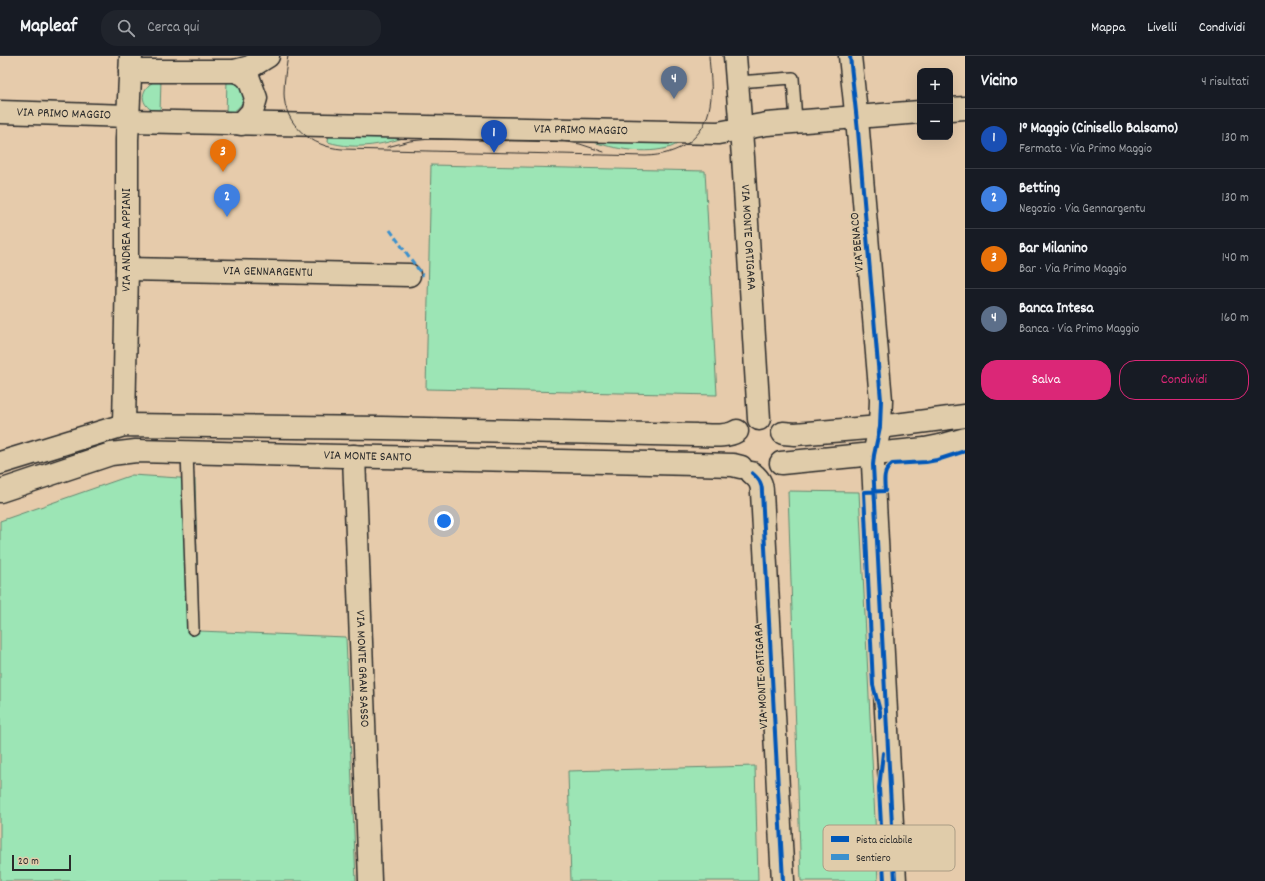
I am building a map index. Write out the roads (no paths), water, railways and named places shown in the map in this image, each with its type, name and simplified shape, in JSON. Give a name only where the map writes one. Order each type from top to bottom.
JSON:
[{"type":"street","points":[[235,71],[250,67],[268,56]]},
{"type":"street","name":"VIA MONTE ORTIGARA","points":[[735,56],[743,157],[759,419]]},
{"type":"street","name":"VIA BENACO","points":[[850,56],[881,400],[880,428],[874,454],[874,492],[892,825]]},
{"type":"street","points":[[130,64],[235,71],[243,74],[249,78],[256,98],[252,112],[241,124]]},
{"type":"street","name":"VIA ANDREA APPIANI","points":[[124,425],[130,64]]},
{"type":"street","points":[[953,109],[965,108]]},
{"type":"street","name":"VIA PRIMO MAGGIO","points":[[0,112],[241,124],[324,124],[718,133],[767,124],[917,112]]},
{"type":"street","name":"VIA GENNARGENTU","points":[[127,269],[409,275]]},
{"type":"street","points":[[783,433],[796,434],[880,428],[965,416]]},
{"type":"street","points":[[0,463],[124,425],[382,428],[725,435],[733,433],[746,422],[759,419],[777,425],[783,433],[786,439],[786,455],[774,470],[768,473],[758,474],[746,470],[735,459],[732,450],[732,440],[736,431]]},
{"type":"street","points":[[781,463],[933,448],[965,439]]},
{"type":"street","name":"VIA MONTE SANTO","points":[[0,491],[111,454],[136,450],[733,465],[746,470]]},
{"type":"street","name":"VIA MONTE GRAN SASSO","points":[[354,456],[370,881]]},
{"type":"street","name":"VIA MONTE ORTIGARA","points":[[746,470],[758,477],[762,492],[783,881]]},
{"type":"street","name":"VIA BENACO","points":[[894,871],[895,881]]},
{"type":"lane","points":[[737,82],[793,78],[796,121]]},
{"type":"lane","points":[[186,452],[193,629]]},
{"type":"tram line","points":[[288,56],[284,93],[285,105],[294,124],[310,139],[320,144],[342,149],[646,156],[658,155],[679,148],[696,136],[702,127],[707,117],[711,99],[709,56]]},
{"type":"tram line","points":[[387,147],[410,141],[431,139],[561,141],[580,144],[604,152]]},
{"type":"place","name":"Banca Intesa","points":[[674,99]]},
{"type":"place","name":"1° Maggio (Cinisello Balsamo)","points":[[494,153]]},
{"type":"place","name":"Bar Milanino","points":[[223,172]]},
{"type":"place","name":"Betting","points":[[227,217]]}]
